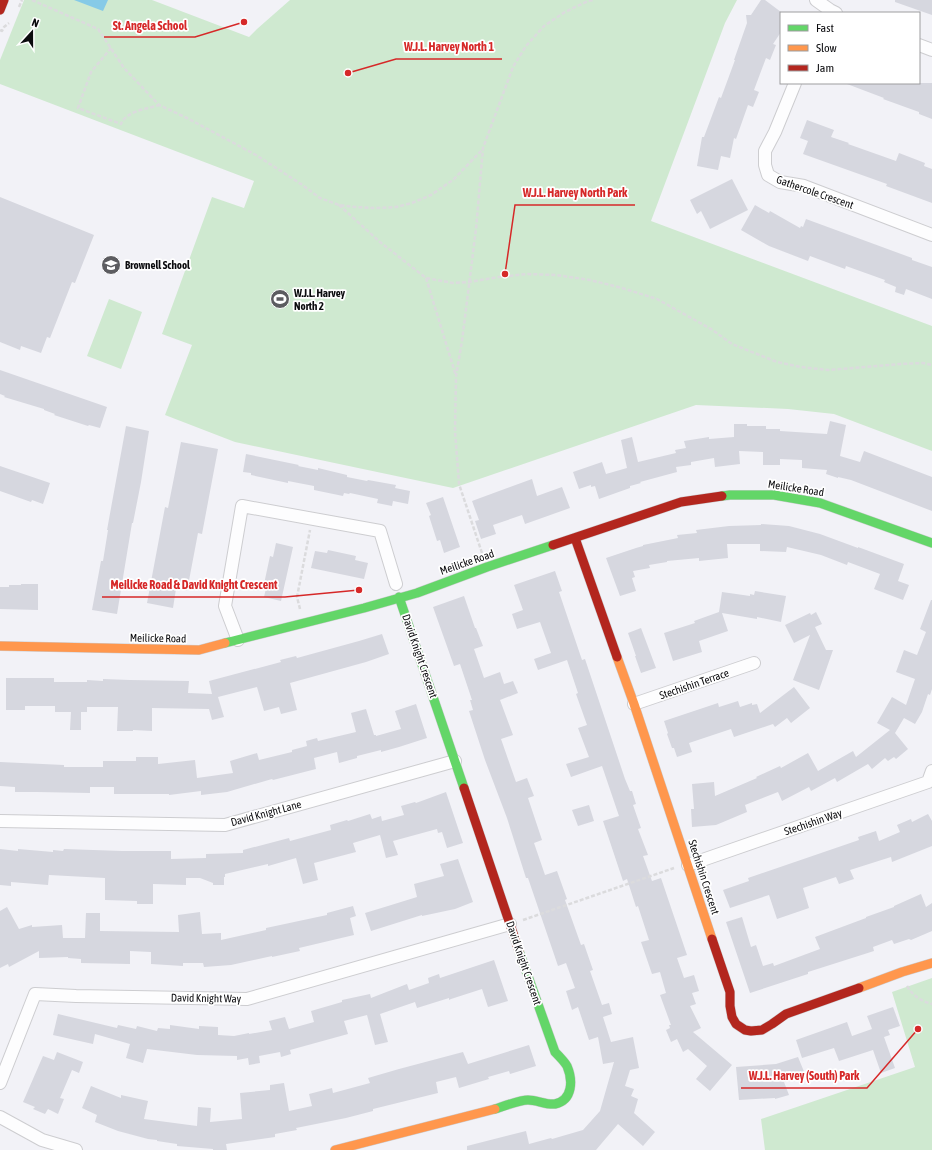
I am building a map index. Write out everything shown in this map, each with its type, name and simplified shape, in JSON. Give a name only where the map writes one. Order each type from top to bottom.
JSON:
[{"type":"street","points":[[0,10],[4,0]]},
{"type":"street","points":[[816,0],[832,12]]},
{"type":"street","points":[[920,45],[932,50]]},
{"type":"street","name":"Gathercole Crescent","points":[[794,84],[775,132],[765,151],[765,165],[768,175],[780,182],[804,186],[932,235]]},
{"type":"street","name":"Meilicke Road","points":[[0,646],[199,650],[417,593],[487,567],[681,502],[730,495],[774,495],[820,503],[932,543]]},
{"type":"street","points":[[238,640],[225,606],[242,506],[380,531],[396,584]]},
{"type":"street","name":"Stechishin Crescent","points":[[575,538],[634,704],[730,992],[730,1006],[733,1021],[743,1029],[753,1031],[762,1030],[786,1014],[932,963]]},
{"type":"street","name":"David Knight Crescent","points":[[335,1150],[528,1100],[548,1104],[558,1103],[566,1100],[571,1092],[570,1076],[567,1066],[555,1052],[510,924],[400,597]]},
{"type":"street","name":"Stechishin Terrace","points":[[634,704],[754,663]]},
{"type":"street","name":"David Knight Lane","points":[[0,821],[225,825],[455,761]]},
{"type":"street","name":"Stechishin Way","points":[[688,865],[928,782],[932,771]]},
{"type":"street","name":"David Knight Way","points":[[0,1083],[35,994],[247,999],[510,924]]},
{"type":"street","points":[[0,1117],[42,1140],[76,1150]]},
{"type":"path","points":[[32,0],[98,28],[124,68],[159,105],[187,118],[256,156],[301,184],[320,198],[339,205],[376,208],[396,207],[412,203],[431,195],[454,180],[483,148]]},
{"type":"path","points":[[482,554],[459,484],[455,431],[456,376],[462,341],[476,229],[483,148],[513,67],[526,46],[544,26],[565,12],[588,1],[594,0]]},
{"type":"path","points":[[111,48],[91,72],[78,108],[121,124],[130,114],[159,105]]},
{"type":"path","points":[[339,205],[380,242],[426,278],[453,283],[527,274],[556,275],[590,280],[657,299],[711,329],[732,344],[777,362],[801,367],[828,370],[900,364],[923,363],[932,365]]},
{"type":"path","points":[[426,278],[456,376]]},
{"type":"path","points":[[303,623],[297,597],[312,519]]},
{"type":"path","points":[[524,920],[674,868]]},
{"type":"path","points":[[907,985],[911,993],[925,1002],[932,1004]]},
{"type":"green space","points":[[24,0],[152,0],[249,37],[290,0],[737,0],[725,23],[651,221],[932,326],[932,451],[834,414],[788,409],[696,405],[453,488],[235,442],[165,415],[192,345],[162,334],[212,197],[244,208],[254,181],[0,84],[0,60]]},
{"type":"green space","points":[[109,299],[142,312],[121,369],[87,356]]},
{"type":"green space","points":[[932,978],[932,1150],[765,1150],[761,1119],[915,1067],[892,992]]},
{"type":"water","points":[[74,0],[108,0],[103,11]]},
{"type":"building","points":[[761,0],[765,0],[781,12],[780,34],[773,44],[776,45],[770,60],[766,58],[754,90],[759,92],[753,107],[748,105],[736,139],[734,138],[730,158],[721,156],[718,170],[697,166],[702,137],[704,137],[719,97],[721,98],[735,60],[747,23],[746,15],[751,15]]},
{"type":"building","points":[[895,0],[932,0],[932,15],[895,2]]},
{"type":"building","points":[[932,83],[932,119],[919,114],[919,112],[883,99],[884,98],[847,84]]},
{"type":"building","points":[[807,120],[834,130],[831,137],[849,143],[848,144],[896,161],[899,153],[925,163],[924,166],[932,169],[932,203],[886,186],[887,184],[803,154],[808,141],[800,138]]},
{"type":"building","points":[[732,179],[748,210],[710,229],[701,211],[697,214],[690,200]]},
{"type":"building","points":[[0,197],[94,235],[75,283],[72,282],[50,338],[47,337],[41,353],[21,346],[20,350],[0,342]]},
{"type":"building","points":[[755,205],[769,213],[770,211],[800,228],[801,226],[803,227],[806,219],[912,258],[912,260],[932,267],[932,299],[906,289],[904,295],[895,292],[896,287],[884,282],[885,280],[846,266],[845,269],[810,256],[808,261],[769,246],[741,230]]},
{"type":"building","points":[[0,370],[107,407],[100,428],[88,426],[54,415],[55,414],[44,409],[4,397],[5,396],[0,394]]},
{"type":"building","points":[[830,421],[846,425],[840,456],[860,462],[864,451],[932,477],[932,511],[851,480],[826,474],[827,470],[802,468],[802,460],[780,459],[780,465],[763,465],[763,452],[739,451],[740,464],[715,467],[714,458],[691,462],[691,465],[676,467],[677,472],[640,482],[641,483],[630,486],[630,488],[599,499],[595,486],[591,487],[591,485],[579,489],[573,472],[602,462],[606,474],[627,468],[621,440],[632,437],[638,462],[676,453],[675,450],[686,448],[684,441],[709,437],[709,439],[734,437],[734,424],[766,426],[766,429],[780,429],[780,431],[827,434]]},
{"type":"building","points":[[126,426],[149,431],[117,614],[92,610],[101,561],[103,561],[107,530]]},
{"type":"building","points":[[181,442],[218,449],[202,534],[198,533],[187,591],[176,589],[173,608],[147,603],[165,507],[168,508]]},
{"type":"building","points":[[246,454],[318,470],[318,468],[347,475],[347,477],[396,485],[395,488],[410,491],[408,504],[393,501],[392,506],[377,503],[378,499],[350,493],[344,493],[343,496],[314,490],[314,486],[288,481],[288,483],[251,475],[251,473],[243,472]]},
{"type":"building","points":[[0,466],[50,483],[43,504],[32,500],[31,502],[0,491]]},
{"type":"building","points":[[532,479],[537,496],[562,487],[570,508],[525,524],[522,515],[493,525],[496,534],[481,539],[475,521],[479,520],[472,501]]},
{"type":"building","points":[[443,497],[460,547],[444,553],[440,540],[437,541],[429,516],[431,515],[426,503]]},
{"type":"building","points":[[761,524],[789,526],[820,534],[904,564],[898,581],[909,585],[903,600],[874,589],[880,574],[848,562],[847,565],[821,555],[787,547],[786,552],[760,551],[760,544],[727,544],[728,558],[699,561],[699,558],[667,561],[649,565],[650,568],[633,571],[635,577],[632,578],[636,591],[620,596],[606,558],[643,545],[678,538],[677,535],[697,533],[696,530]]},
{"type":"building","points":[[276,543],[293,547],[281,601],[264,597],[267,584],[264,584],[270,556],[273,557]]},
{"type":"building","points":[[328,550],[356,556],[355,560],[368,563],[364,579],[311,568],[315,551],[327,553]]},
{"type":"building","points":[[555,571],[562,591],[559,592],[582,660],[585,659],[625,779],[630,791],[632,791],[636,804],[633,805],[641,828],[638,829],[648,855],[643,856],[652,881],[661,878],[687,955],[677,958],[684,978],[694,975],[699,991],[692,993],[696,1004],[690,1006],[701,1028],[693,1032],[732,1065],[710,1091],[696,1079],[707,1066],[688,1049],[683,1052],[677,1039],[671,1042],[666,1030],[670,1028],[669,1025],[671,1025],[660,995],[666,993],[660,972],[652,974],[641,942],[649,940],[627,879],[623,881],[603,821],[619,816],[602,766],[571,777],[566,764],[589,757],[578,728],[587,725],[576,694],[578,693],[567,660],[538,670],[534,659],[551,653],[540,622],[517,629],[512,614],[523,610],[514,585]]},
{"type":"building","points":[[38,584],[38,610],[0,609],[0,587],[9,587],[9,585]]},
{"type":"building","points":[[755,591],[786,596],[781,622],[757,617],[757,619],[722,613],[728,631],[699,641],[702,652],[673,661],[664,633],[695,623],[694,621],[719,612],[722,592],[750,596],[750,594],[754,595]]},
{"type":"building","points":[[464,596],[483,646],[474,649],[484,678],[500,672],[504,684],[513,681],[518,693],[500,700],[513,735],[501,739],[516,782],[527,778],[534,796],[528,798],[542,840],[534,843],[545,875],[557,871],[567,899],[565,900],[581,945],[584,944],[593,970],[590,971],[602,1005],[609,1003],[612,1014],[603,1017],[611,1042],[633,1037],[639,1068],[630,1070],[625,1086],[634,1089],[631,1096],[638,1099],[634,1113],[655,1132],[643,1146],[618,1124],[596,1150],[467,1150],[467,1146],[526,1131],[529,1144],[583,1130],[600,1111],[614,1062],[603,1064],[598,1037],[589,1040],[578,1007],[572,1010],[566,991],[575,988],[566,963],[558,966],[528,878],[526,878],[507,818],[485,760],[469,711],[473,710],[470,700],[472,700],[460,664],[454,666],[433,607]]},
{"type":"building","points":[[931,600],[932,689],[930,695],[928,694],[922,712],[915,724],[904,718],[895,733],[908,749],[896,759],[894,757],[888,761],[885,758],[872,769],[868,764],[837,782],[835,778],[811,791],[809,787],[782,801],[778,792],[745,805],[747,812],[716,825],[692,827],[691,809],[694,809],[692,784],[714,782],[715,796],[757,778],[756,777],[780,766],[781,768],[808,753],[818,771],[853,751],[856,757],[890,730],[877,723],[892,697],[906,705],[915,679],[896,672],[904,650],[917,655],[926,632],[920,629]]},
{"type":"building","points":[[816,612],[822,624],[815,627],[826,650],[833,650],[819,690],[793,680],[810,635],[794,643],[785,625],[810,613],[811,615]]},
{"type":"building","points":[[641,628],[656,668],[641,673],[628,633]]},
{"type":"building","points":[[382,634],[389,654],[366,662],[290,683],[297,710],[281,714],[279,707],[264,711],[257,687],[218,697],[224,717],[212,720],[209,709],[152,708],[152,731],[117,731],[118,707],[87,707],[87,712],[81,712],[81,730],[70,730],[71,712],[55,712],[55,706],[25,706],[25,710],[6,710],[6,678],[54,678],[54,682],[87,682],[87,680],[103,681],[103,679],[189,681],[188,693],[212,694],[209,681],[281,662],[280,660],[296,656],[297,658]]},
{"type":"building","points":[[794,687],[810,708],[791,723],[787,718],[775,727],[773,724],[734,737],[731,729],[689,743],[692,752],[677,757],[674,748],[672,748],[664,721],[718,703],[719,707],[738,701],[740,707],[752,703],[752,705],[757,704],[760,713]]},
{"type":"building","points":[[416,704],[427,738],[381,752],[381,750],[357,756],[357,758],[339,763],[337,752],[314,758],[316,769],[272,779],[227,792],[201,795],[201,791],[169,795],[114,794],[114,787],[90,787],[90,793],[15,792],[15,787],[0,786],[0,762],[64,765],[64,767],[103,767],[103,761],[136,761],[136,757],[158,757],[158,764],[195,760],[197,778],[233,773],[230,761],[257,753],[259,760],[292,752],[292,750],[307,746],[306,741],[317,738],[318,741],[356,732],[351,713],[366,709],[374,735],[376,736],[401,729],[395,711]]},
{"type":"building","points":[[446,792],[463,843],[447,848],[442,832],[438,833],[437,829],[393,841],[398,855],[386,858],[380,835],[353,843],[356,852],[314,863],[318,880],[303,884],[296,858],[268,866],[268,864],[225,874],[224,885],[213,885],[213,883],[200,878],[186,878],[186,885],[153,884],[153,904],[137,904],[137,901],[105,900],[105,878],[49,875],[48,885],[11,882],[11,886],[0,885],[0,849],[53,852],[53,850],[63,851],[64,849],[171,851],[171,859],[206,858],[206,854],[243,853],[243,850],[289,838],[290,841],[331,830],[330,825],[370,814],[372,819],[381,816],[382,821],[404,815],[401,806],[416,803]]},
{"type":"building","points":[[589,805],[594,821],[578,826],[572,810]]},
{"type":"building","points":[[928,814],[932,821],[932,846],[892,862],[891,857],[850,870],[854,879],[839,884],[836,877],[803,888],[809,908],[777,919],[769,895],[730,908],[723,890],[749,881],[748,878],[859,840],[858,837],[876,831],[879,841],[900,832],[897,825],[911,819],[912,822]]},
{"type":"building","points":[[458,859],[473,902],[455,909],[422,915],[371,931],[365,913],[417,897],[414,884],[444,876],[440,864]]},
{"type":"building","points":[[921,894],[926,907],[932,903],[932,931],[911,940],[909,939],[894,944],[892,940],[873,947],[874,951],[808,972],[808,974],[750,993],[726,922],[742,917],[751,947],[756,945],[763,966],[773,963],[774,966],[820,949],[815,937],[894,907]]},
{"type":"building","points":[[353,906],[356,916],[350,918],[354,935],[299,948],[300,951],[231,965],[204,967],[203,963],[183,963],[183,966],[151,964],[151,952],[130,951],[130,964],[81,963],[81,959],[68,957],[39,958],[39,951],[9,967],[8,964],[0,968],[0,911],[7,907],[19,929],[32,925],[32,927],[62,925],[63,938],[85,938],[86,913],[100,913],[100,931],[179,932],[178,915],[200,912],[202,934],[221,933],[221,940],[266,930],[266,928],[327,915],[327,913]]},
{"type":"building","points":[[494,960],[508,1001],[488,1007],[482,989],[449,1000],[449,998],[417,1008],[415,1002],[380,1014],[388,1042],[375,1045],[367,1015],[344,1021],[348,1034],[290,1050],[291,1054],[281,1057],[280,1052],[259,1056],[260,1063],[249,1065],[248,1058],[237,1060],[237,1056],[197,1055],[147,1049],[143,1063],[126,1058],[130,1044],[95,1034],[93,1044],[53,1035],[58,1014],[117,1028],[118,1025],[136,1029],[137,1026],[157,1031],[158,1028],[170,1029],[170,1025],[199,1029],[199,1026],[218,1027],[218,1035],[234,1036],[272,1030],[269,1021],[285,1017],[289,1029],[314,1022],[311,1011],[342,1002],[342,1000],[370,994],[371,998],[407,984],[409,990],[429,983],[428,978],[439,974],[440,978]]},
{"type":"building","points":[[893,1007],[900,1026],[888,1030],[890,1035],[884,1037],[895,1068],[881,1073],[873,1050],[839,1061],[834,1048],[802,1058],[796,1040],[847,1022],[852,1036],[872,1029],[867,1016]]},
{"type":"building","points":[[529,1045],[536,1066],[510,1074],[509,1071],[488,1077],[489,1079],[459,1088],[456,1077],[436,1082],[438,1093],[373,1109],[373,1111],[346,1118],[296,1128],[297,1130],[275,1134],[275,1137],[226,1144],[227,1150],[177,1146],[177,1144],[157,1141],[118,1131],[95,1122],[97,1115],[82,1108],[91,1086],[121,1098],[121,1095],[148,1101],[144,1119],[197,1126],[198,1107],[211,1108],[210,1122],[242,1119],[240,1093],[270,1090],[270,1085],[284,1083],[289,1111],[312,1106],[309,1094],[332,1088],[333,1093],[370,1083],[368,1078],[399,1069],[463,1052],[468,1064]]},
{"type":"building","points":[[57,1052],[83,1062],[79,1073],[72,1070],[60,1098],[64,1099],[58,1114],[48,1109],[45,1114],[33,1109],[35,1107],[23,1102],[43,1056],[54,1060]]},
{"type":"building","points":[[798,1057],[805,1074],[784,1082],[789,1095],[775,1099],[739,1100],[736,1067],[776,1064]]},
{"type":"traffic: fast","points":[[722,496],[774,495],[820,503],[932,543]]},
{"type":"traffic: fast","points":[[225,643],[417,593],[487,567],[553,545]]},
{"type":"traffic: fast","points":[[399,597],[464,788]]},
{"type":"traffic: fast","points":[[495,1109],[525,1100],[548,1104],[561,1102],[568,1094],[571,1083],[567,1066],[555,1052],[519,951]]},
{"type":"traffic: slow","points":[[0,646],[199,650],[225,643]]},
{"type":"traffic: slow","points":[[617,657],[712,939]]},
{"type":"traffic: slow","points":[[859,988],[902,972],[932,963]]},
{"type":"traffic: slow","points":[[335,1150],[495,1109]]},
{"type":"traffic: jam","points":[[0,10],[4,0]]},
{"type":"traffic: jam","points":[[553,545],[681,502],[722,496]]},
{"type":"traffic: jam","points":[[575,538],[617,657]]},
{"type":"traffic: jam","points":[[464,788],[519,951]]},
{"type":"traffic: jam","points":[[712,939],[730,992],[732,1017],[736,1024],[745,1030],[762,1030],[786,1014],[859,988]]},
{"type":"place","name":"St. Angela School","points":[[244,22]]},
{"type":"place","name":"W.J.L. Harvey North 1","points":[[348,73]]},
{"type":"place","name":"Brownell School","points":[[111,265]]},
{"type":"place","name":"W.J.L. Harvey North Park","points":[[505,274]]},
{"type":"place","name":"W.J.L. Harvey North 2","points":[[280,299]]},
{"type":"place","name":"Meilicke Road & David Knight Crescent","points":[[359,590]]},
{"type":"place","name":"W.J.L. Harvey (South) Park","points":[[918,1029]]}]
